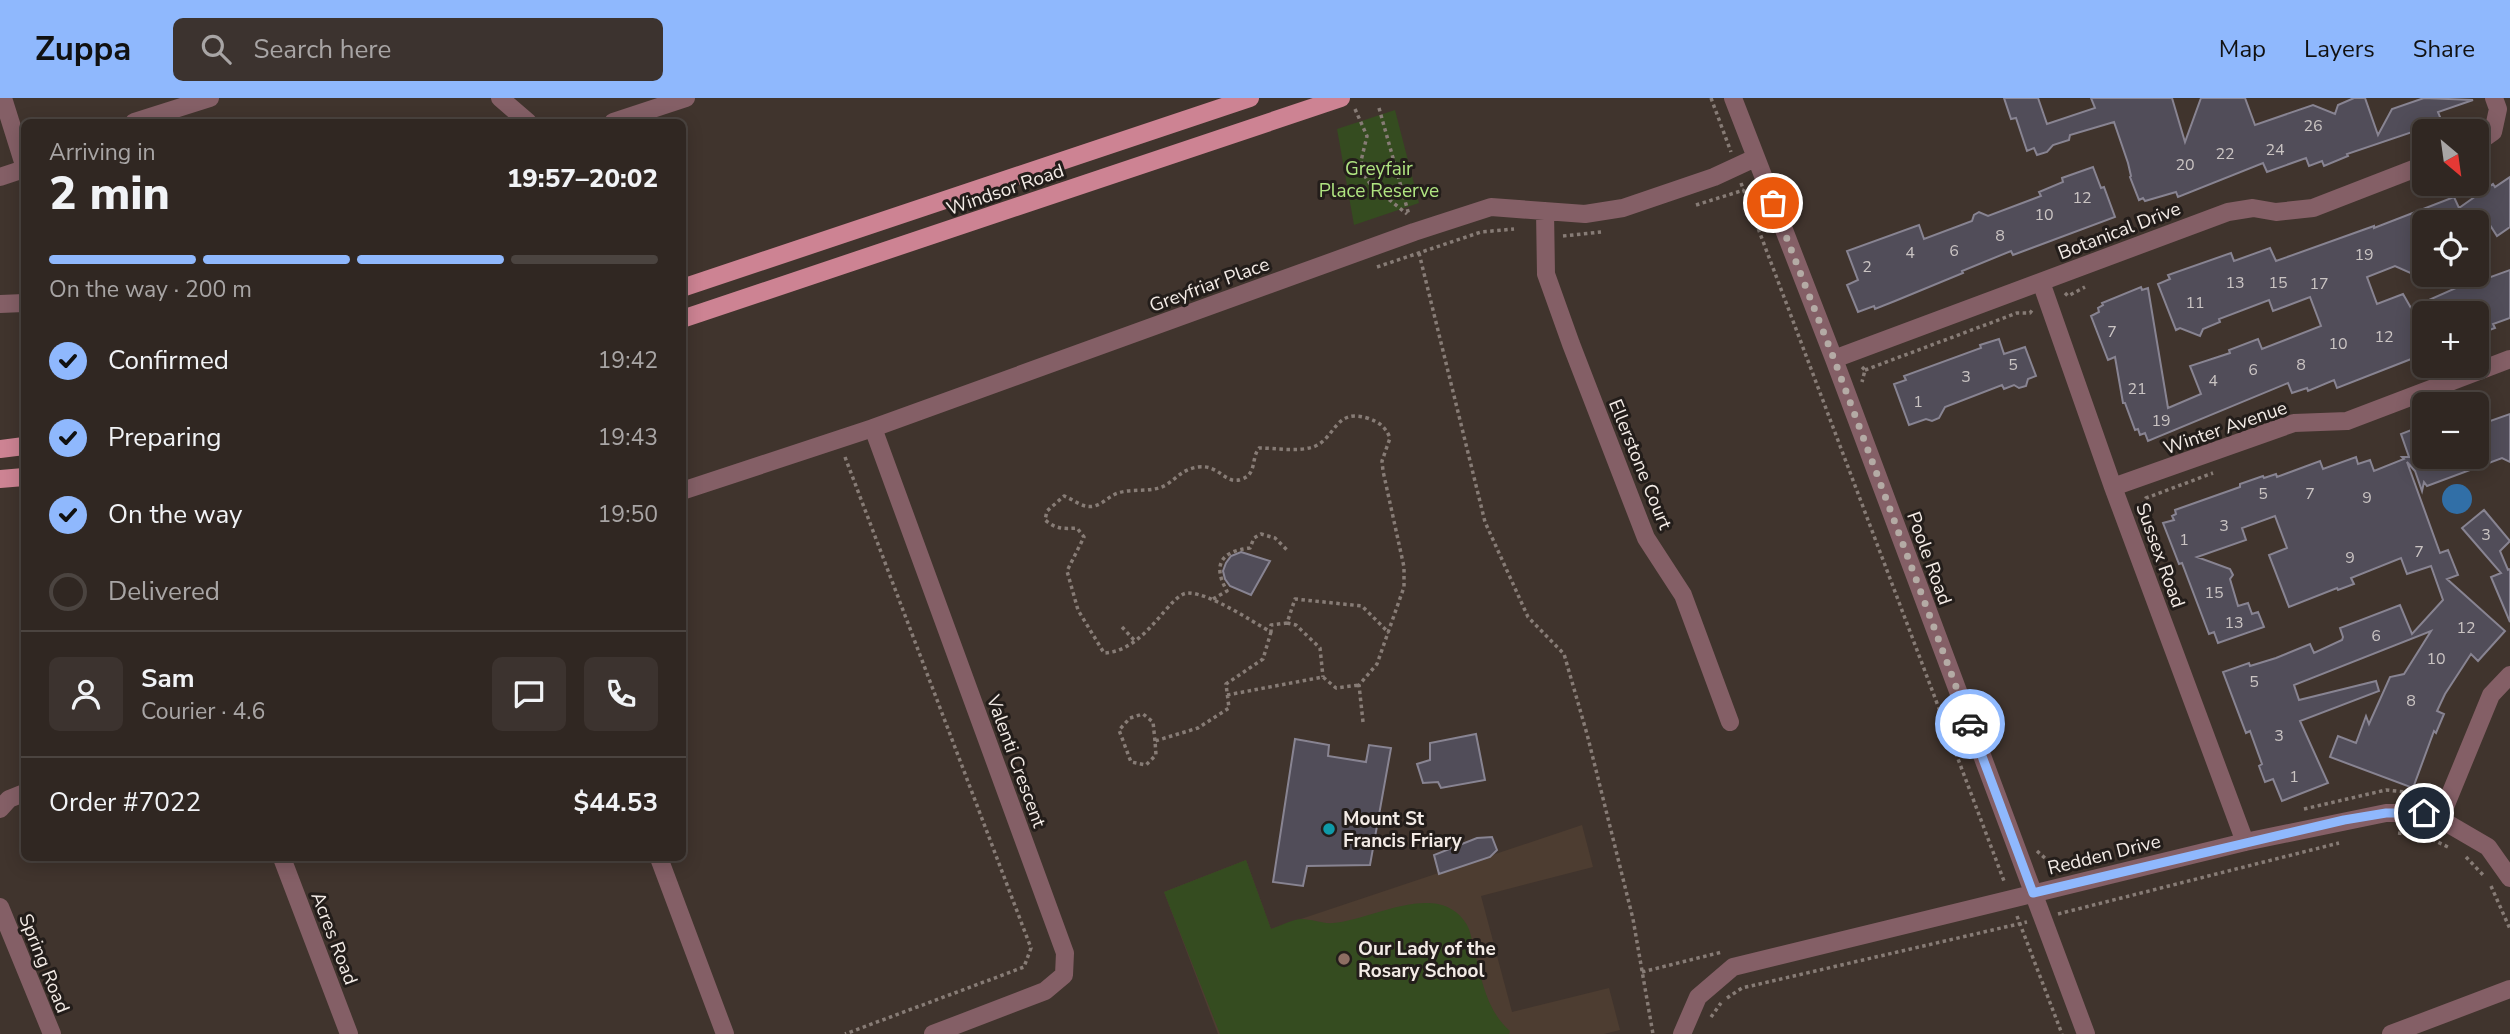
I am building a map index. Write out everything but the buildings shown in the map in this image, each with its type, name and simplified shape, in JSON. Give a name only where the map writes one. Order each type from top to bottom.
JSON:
[{"type":"main road","name":"Windsor Road","points":[[686,287],[1226,103],[1250,98]]},
{"type":"main road","name":"Windsor Road","points":[[686,318],[1341,98]]},
{"type":"main road","points":[[0,449],[21,446]]},
{"type":"main road","points":[[0,479],[21,477]]},
{"type":"street","points":[[3,98],[21,157]]},
{"type":"street","points":[[144,119],[210,98]]},
{"type":"street","points":[[500,98],[524,119]]},
{"type":"street","points":[[622,119],[686,98]]},
{"type":"street","name":"Poole Road","points":[[1733,98],[1834,359],[2086,1034]]},
{"type":"street","points":[[2489,135],[2493,132],[2498,109],[2494,98]]},
{"type":"street","name":"Greyfriar Place","points":[[686,490],[873,428],[1411,224],[1491,207],[1585,214],[1623,208],[1755,158]]},
{"type":"street","points":[[0,177],[21,168]]},
{"type":"street","name":"Botanical Drive","points":[[1834,359],[2228,212],[2253,208],[2276,212],[2312,208],[2412,170]]},
{"type":"street","name":"Ellerstone Court","points":[[1545,211],[1546,274],[1571,344],[1647,538],[1683,595],[1730,722]]},
{"type":"street","name":"Sussex Road","points":[[2041,282],[2113,487],[2245,842]]},
{"type":"street","points":[[0,304],[21,303]]},
{"type":"street","name":"Winter Avenue","points":[[2113,487],[2294,423],[2347,421],[2510,359]]},
{"type":"street","name":"Valenti Crescent","points":[[873,428],[1065,953],[1063,975],[1045,991],[933,1034]]},
{"type":"street","points":[[2440,819],[2491,695],[2510,675]]},
{"type":"street","points":[[0,809],[9,799],[21,794]]},
{"type":"street","name":"Redden Drive","points":[[1682,1034],[1698,997],[1733,967],[2245,842],[2386,813],[2424,813],[2440,819],[2488,847],[2510,878]]},
{"type":"street","name":"Acres Road","points":[[283,861],[349,1034]]},
{"type":"street","points":[[660,861],[725,1034]]},
{"type":"street","name":"Spring Road","points":[[0,907],[52,1034]]},
{"type":"street","points":[[2391,1034],[2510,989]]},
{"type":"path","points":[[1712,98],[1744,190],[2062,1034]]},
{"type":"path","points":[[1379,108],[1419,253],[1485,522],[1528,617],[1564,654],[1633,919],[1653,1034]]},
{"type":"path","points":[[1363,124],[1367,140],[1361,161],[1364,175],[1411,224]]},
{"type":"path","points":[[1694,205],[1744,190]]},
{"type":"path","points":[[1371,269],[1481,232],[1520,228],[1563,236],[1606,231]]},
{"type":"path","points":[[1865,370],[2017,313],[2031,313],[2033,308],[2085,287]]},
{"type":"path","points":[[1853,352],[1858,365],[1865,370]]},
{"type":"path","points":[[1861,384],[1865,370]]},
{"type":"path","points":[[1156,741],[1198,728],[1229,708],[1226,684],[1263,659],[1271,632],[1271,625],[1296,625],[1320,648],[1323,677],[1336,688],[1359,685],[1377,664],[1404,587],[1404,567],[1382,461],[1390,438],[1385,427],[1356,414],[1345,418],[1322,442],[1313,447],[1259,448],[1254,453],[1254,467],[1247,478],[1239,481],[1229,480],[1213,467],[1202,466],[1184,469],[1164,486],[1118,493],[1094,506],[1084,506],[1064,496],[1056,501],[1047,511],[1045,520],[1054,527],[1077,528],[1084,537],[1067,571],[1078,610],[1104,653],[1119,653],[1148,632],[1177,597],[1187,593],[1211,600],[1271,632]]},
{"type":"path","points":[[841,445],[1031,948],[1024,967],[845,1034]]},
{"type":"path","points":[[2143,505],[2146,498],[2221,470]]},
{"type":"path","points":[[1211,600],[1227,591],[1220,570],[1222,560],[1231,551],[1250,548],[1254,538],[1261,534],[1275,538],[1288,551]]},
{"type":"path","points":[[1287,624],[1295,599],[1362,606],[1389,633]]},
{"type":"path","points":[[1122,627],[1135,641]]},
{"type":"path","points":[[1227,695],[1323,677]]},
{"type":"path","points":[[1359,685],[1363,722]]},
{"type":"path","points":[[1143,714],[1153,722],[1156,741],[1156,755],[1146,765],[1132,762],[1119,730],[1130,718],[1143,714]]},
{"type":"path","points":[[2385,832],[2425,836],[2455,851]]},
{"type":"path","points":[[1705,1024],[1723,1001],[1742,988],[2020,924],[2345,842]]},
{"type":"path","points":[[2038,851],[2054,866],[2065,869]]},
{"type":"path","points":[[2465,856],[2490,882],[2510,929]]},
{"type":"path","points":[[1990,884],[2004,881]]},
{"type":"path","points":[[1642,972],[1723,952]]},
{"type":"shaded area","name":"Our Lady of the Rosary School","points":[[1582,825],[1593,867],[1481,896],[1512,1012],[1609,988],[1620,1030],[1604,1034],[1218,1034],[1164,892],[1246,860],[1271,929]]},
{"type":"green space","name":"Greyfair Place Reserve","points":[[1395,110],[1419,203],[1354,225],[1337,129]]},
{"type":"green space","name":"Our Lady of the Rosary School","points":[[1246,860],[1271,929],[1305,919],[1325,923],[1349,921],[1422,903],[1440,905],[1455,911],[1467,925],[1486,994],[1495,1014],[1510,1031],[1509,1034],[1220,1034],[1164,892]]},
{"type":"water","points":[[2457,484],[2468,488],[2472,499],[2468,510],[2457,514],[2446,510],[2442,499],[2446,488]]},
{"type":"way so far","points":[[1773,203],[1970,724]]},
{"type":"place","name":"Mount St Francis Friary","points":[[1329,829]]},
{"type":"place","name":"Our Lady of the Rosary School","points":[[1344,959]]},
{"type":"route","points":[[1970,724],[2033,893],[2344,820],[2386,813],[2424,813]]}]
